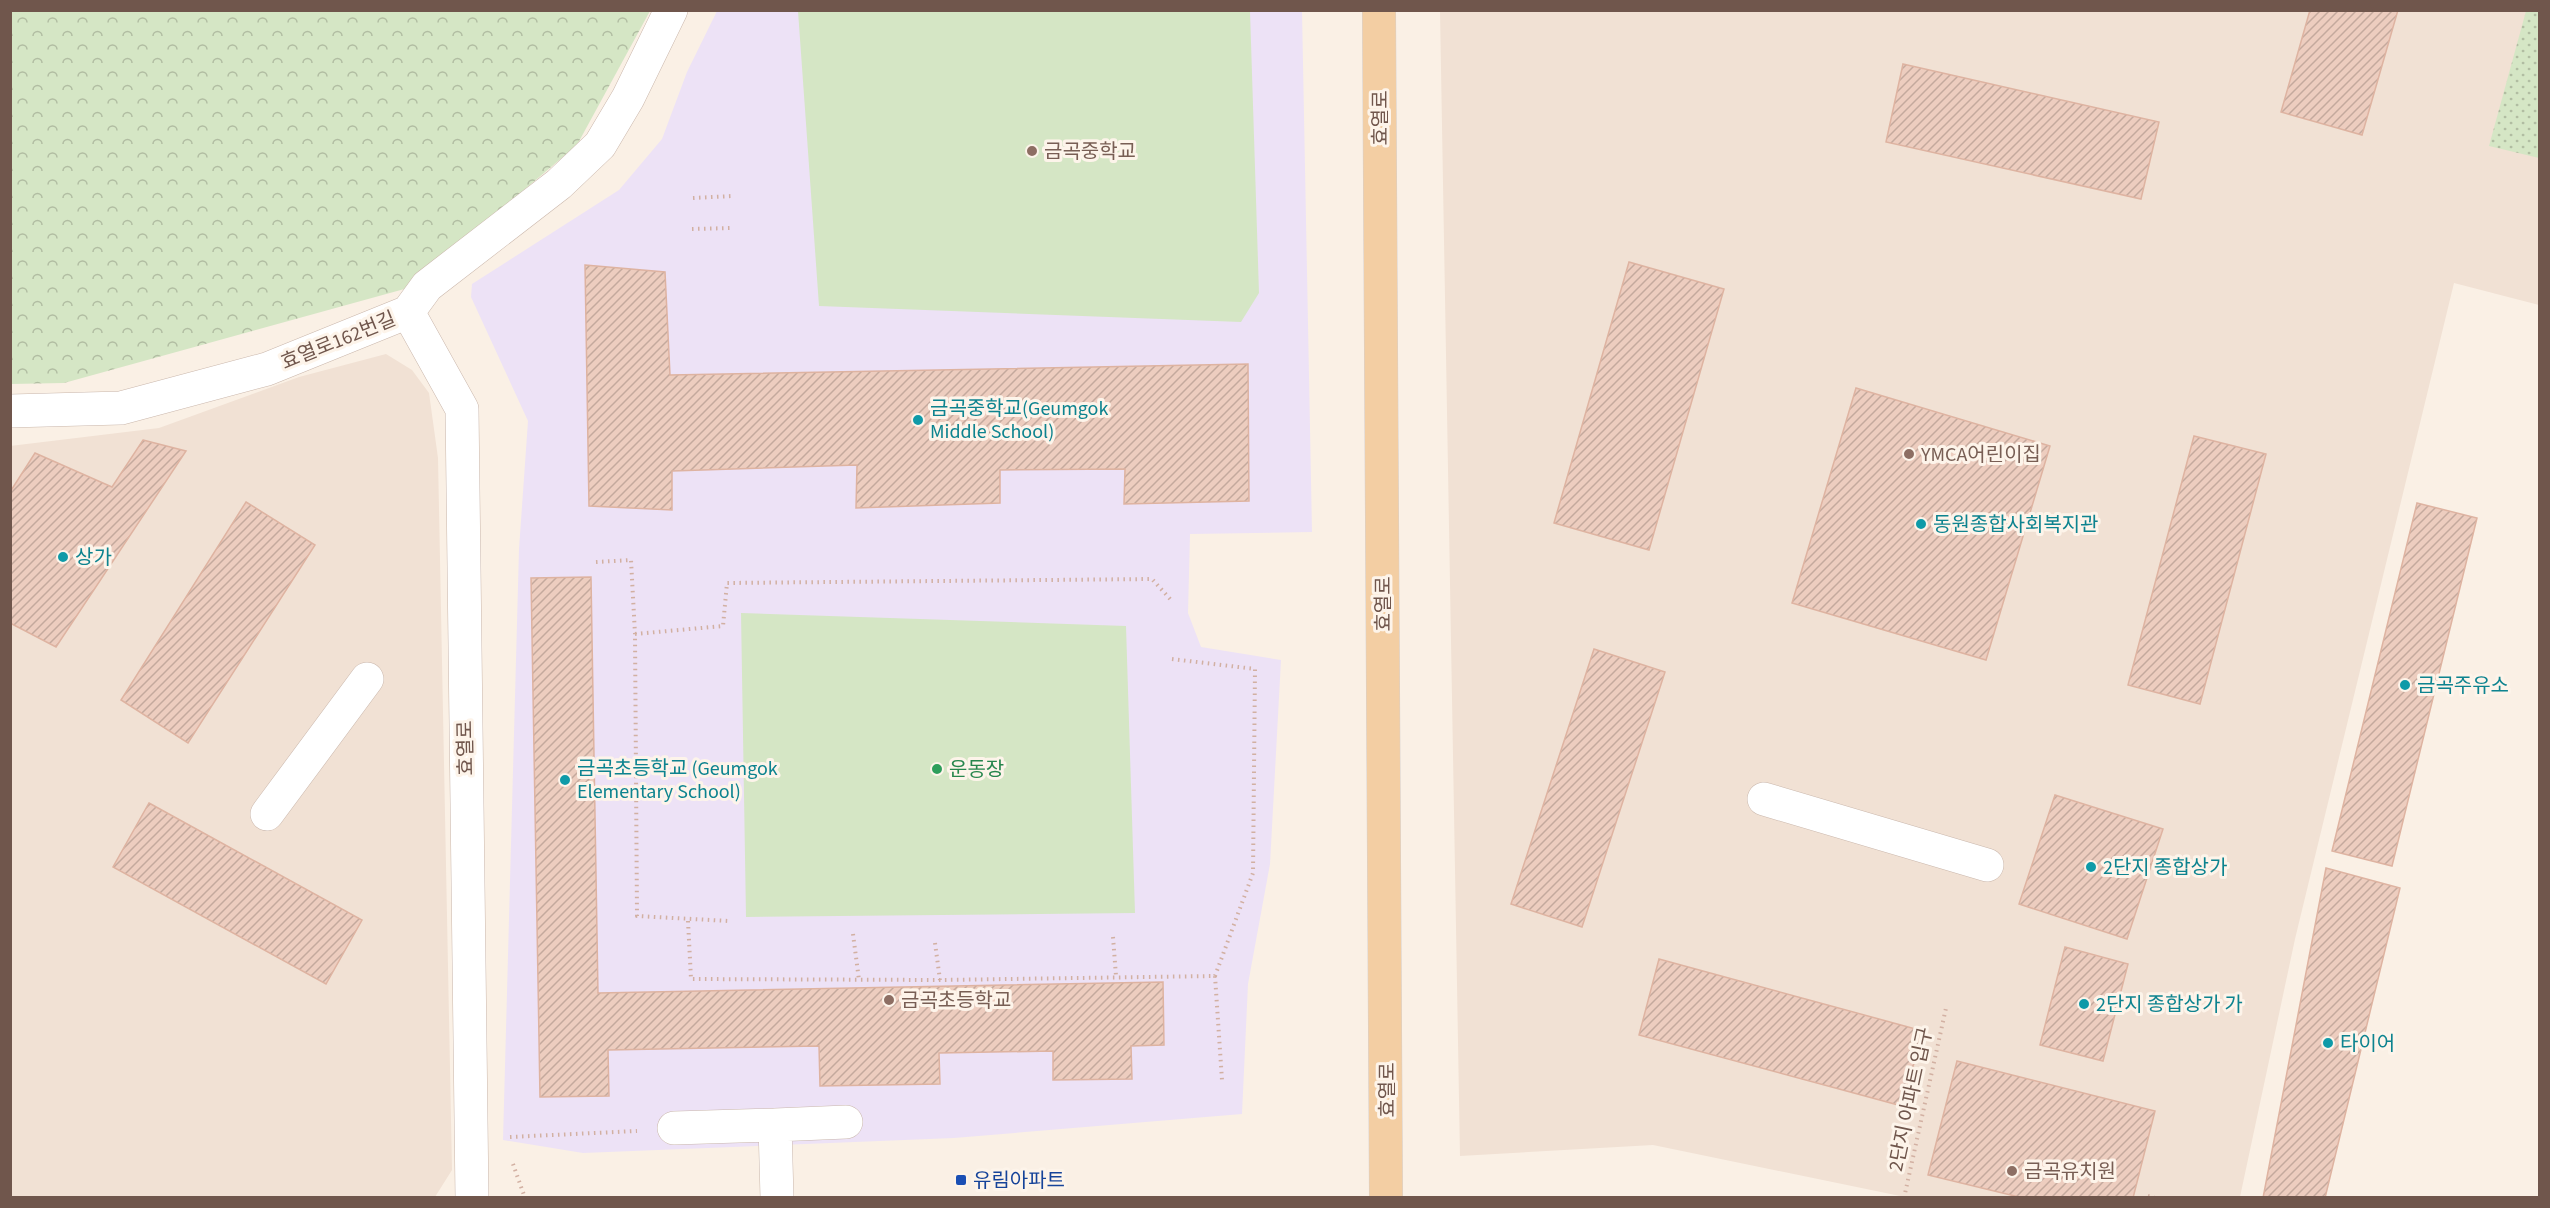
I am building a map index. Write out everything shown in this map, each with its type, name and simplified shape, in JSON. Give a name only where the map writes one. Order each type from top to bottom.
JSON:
[{"type":"main road","name":"효열로","points":[[1379,10],[1386,1197]]},
{"type":"street","name":"효열로162번길","points":[[10,411],[121,408],[267,369],[408,312],[427,286],[559,184],[600,145],[628,98],[671,10]]},
{"type":"street","name":"효열로","points":[[408,312],[462,409],[472,1197]]},
{"type":"street","points":[[267,814],[367,679]]},
{"type":"street","points":[[1764,799],[1987,865]]},
{"type":"street","points":[[674,1128],[846,1122]]},
{"type":"street","points":[[775,1125],[777,1197]]},
{"type":"path","points":[[693,198],[732,196]]},
{"type":"path","points":[[692,229],[731,228]]},
{"type":"path","points":[[596,562],[631,560],[637,916],[688,921],[729,921]]},
{"type":"path","points":[[634,634],[723,626],[727,583],[1152,579],[1171,600]]},
{"type":"path","points":[[1172,659],[1255,669],[1253,873],[1215,976],[1222,1080]]},
{"type":"path","points":[[688,921],[691,979],[940,980],[1215,976]]},
{"type":"path","points":[[853,934],[859,980]]},
{"type":"path","points":[[1113,937],[1116,976]]},
{"type":"path","points":[[935,943],[940,980]]},
{"type":"path","name":"2단지 아파트 입구","points":[[1904,1197],[1946,1008]]},
{"type":"path","points":[[504,1138],[606,1134]]},
{"type":"path","points":[[2145,1197],[2155,1197]]},
{"type":"shaded area","points":[[717,11],[1302,11],[1312,532],[1190,534],[1188,613],[1201,647],[1281,660],[1270,864],[1248,984],[1242,1114],[954,1138],[583,1153],[503,1140],[519,549],[528,421],[471,297],[472,284],[619,190],[662,139],[687,72]]},
{"type":"shaded area","points":[[1440,11],[2539,11],[2539,305],[2454,283],[2295,939],[2240,1197],[1905,1197],[1653,1145],[1460,1156]]},
{"type":"shaded area","points":[[386,354],[412,370],[429,393],[438,458],[452,1170],[435,1197],[11,1197],[10,446],[159,428],[299,377]]},
{"type":"green space","points":[[10,11],[650,11],[577,145],[408,288],[64,383],[11,384]]},
{"type":"green space","points":[[798,11],[1250,11],[1259,293],[1241,322],[819,306]]},
{"type":"green space","points":[[2526,11],[2539,11],[2539,158],[2489,146]]},
{"type":"green space","name":"운동장","points":[[741,613],[1126,626],[1135,913],[746,917]]},
{"type":"building","points":[[2310,10],[2398,10],[2362,135],[2281,112]]},
{"type":"building","points":[[1903,64],[2159,122],[2141,199],[1886,142]]},
{"type":"building","points":[[1629,262],[1724,289],[1649,550],[1554,523]]},
{"type":"building","name":"금곡중학교(Geumgok Middle School)","points":[[585,265],[665,272],[670,375],[1248,364],[1249,501],[1124,504],[1125,469],[1000,470],[1000,503],[856,508],[857,465],[672,471],[672,510],[589,506]]},
{"type":"building","name":"동원종합사회복지관","points":[[1856,388],[2050,446],[1986,660],[1792,603]]},
{"type":"building","points":[[2194,436],[2266,454],[2200,704],[2128,685]]},
{"type":"building","name":"상가","points":[[143,440],[186,451],[56,647],[10,623],[10,492],[35,453],[112,487]]},
{"type":"building","points":[[246,502],[315,545],[188,743],[121,700]]},
{"type":"building","name":"금곡주유소","points":[[2417,503],[2477,518],[2392,866],[2332,851]]},
{"type":"building","name":"금곡초등학교 (Geumgok Elementary School)","points":[[591,577],[598,993],[1163,982],[1164,1045],[1131,1046],[1132,1079],[1053,1080],[1053,1051],[939,1053],[940,1084],[820,1086],[819,1046],[608,1050],[609,1096],[540,1097],[531,578]]},
{"type":"building","points":[[1594,649],[1665,672],[1582,927],[1511,904]]},
{"type":"building","name":"2단지 종합상가","points":[[2055,795],[2163,829],[2127,939],[2019,904]]},
{"type":"building","points":[[149,803],[362,920],[326,984],[113,867]]},
{"type":"building","name":"타이어","points":[[2326,868],[2400,888],[2325,1198],[2263,1198]]},
{"type":"building","name":"2단지 종합상가 가","points":[[2065,947],[2128,964],[2103,1061],[2040,1045]]},
{"type":"building","points":[[1659,959],[1923,1031],[1902,1106],[1639,1035]]},
{"type":"building","points":[[1957,1061],[2155,1111],[2133,1198],[2023,1198],[1928,1175]]},
{"type":"place","name":"금곡중학교","points":[[1032,151]]},
{"type":"place","name":"금곡중학교(Geumgok Middle School)","points":[[918,420]]},
{"type":"place","name":"YMCA어린이집","points":[[1909,454]]},
{"type":"place","name":"동원종합사회복지관","points":[[1921,524]]},
{"type":"place","name":"상가","points":[[63,557]]},
{"type":"place","name":"금곡주유소","points":[[2405,685]]},
{"type":"place","name":"운동장","points":[[937,769]]},
{"type":"place","name":"금곡초등학교 (Geumgok Elementary School)","points":[[565,780]]},
{"type":"place","name":"2단지 종합상가","points":[[2091,867]]},
{"type":"place","name":"금곡초등학교","points":[[889,1000]]},
{"type":"place","name":"2단지 종합상가 가","points":[[2084,1004]]},
{"type":"place","name":"타이어","points":[[2328,1043]]},
{"type":"place","name":"금곡유치원","points":[[2012,1171]]},
{"type":"place","name":"유림아파트","points":[[961,1180]]}]
